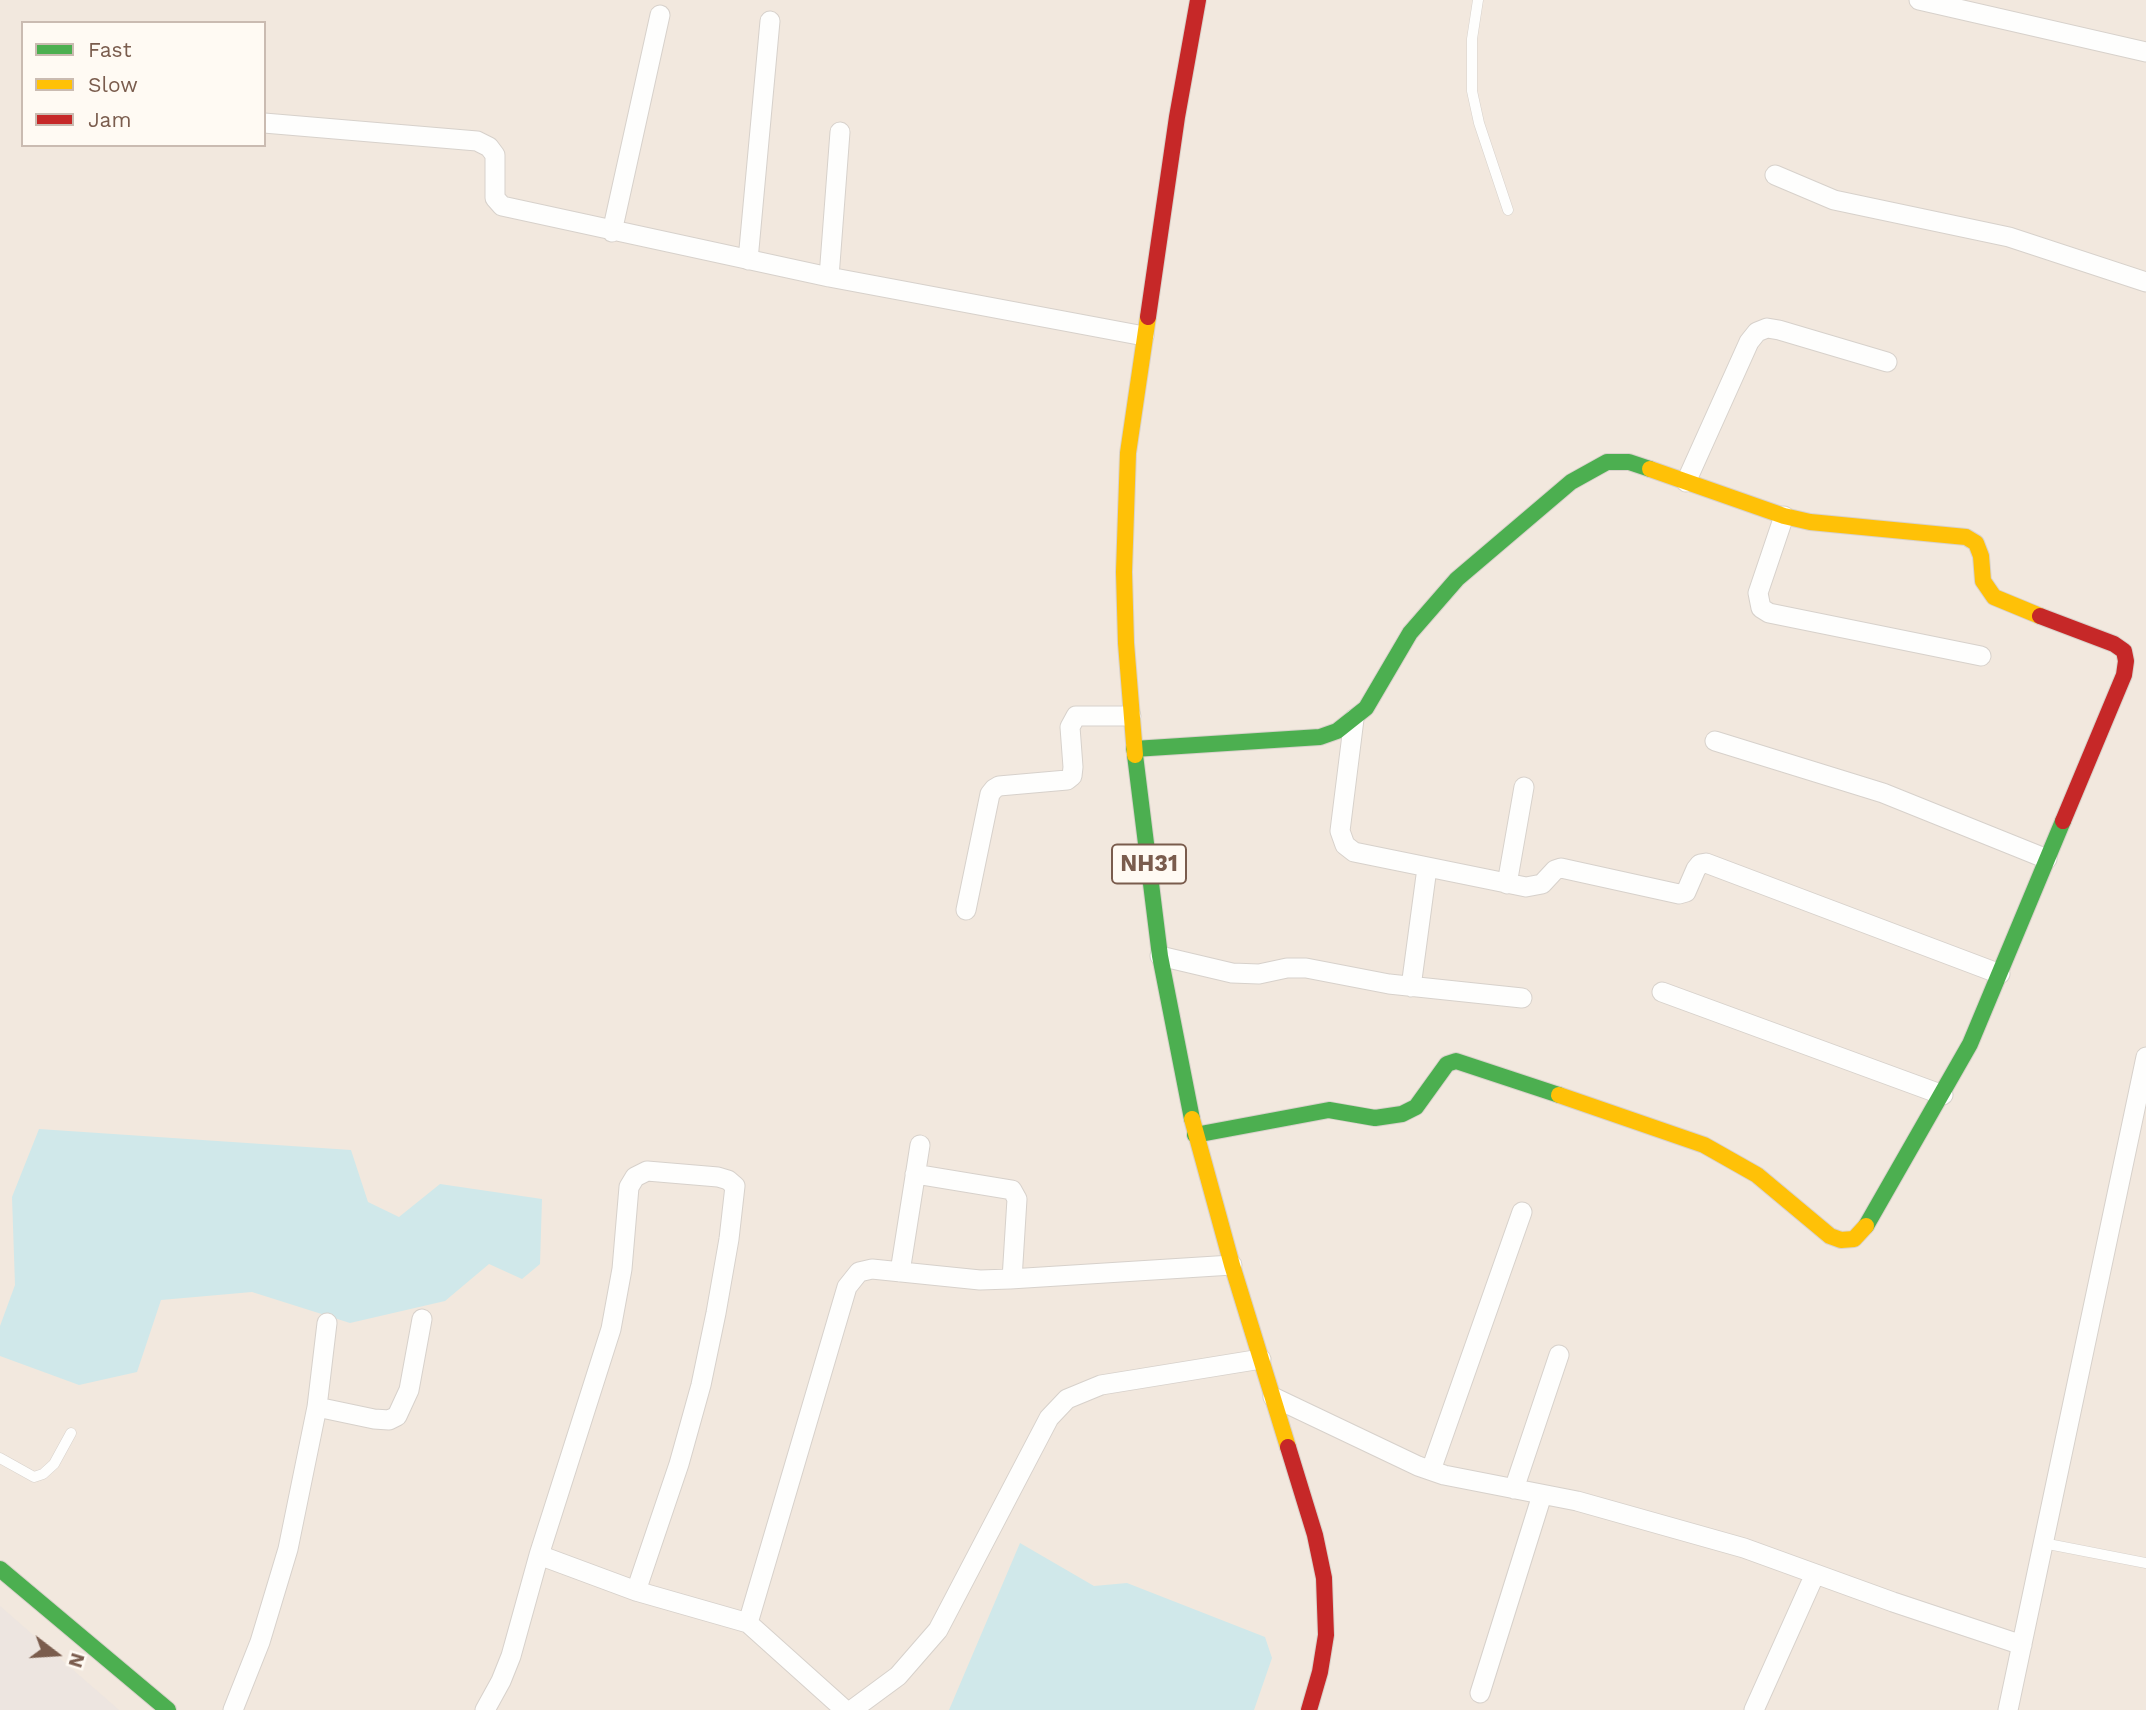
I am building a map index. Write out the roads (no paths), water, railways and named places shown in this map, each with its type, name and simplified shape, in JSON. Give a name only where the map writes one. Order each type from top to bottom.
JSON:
[{"type":"main road","name":"NH31","points":[[1198,0],[1143,336],[1128,453],[1124,572],[1131,716],[1160,956],[1195,1135],[1315,1535],[1324,1578],[1326,1635],[1320,1672],[1309,1710]]},
{"type":"main road","points":[[1134,749],[1320,737],[1337,731],[1366,708],[1410,632],[1457,579],[1571,482],[1607,462],[1629,462],[1784,516],[1828,524],[1966,537],[1976,543],[1981,556],[1983,581],[1994,597],[2114,644],[2124,651],[2126,661],[2124,675],[1970,1044],[1865,1228],[1854,1239],[1841,1240],[1830,1236],[1757,1175],[1704,1145],[1456,1060],[1447,1064],[1416,1107],[1402,1114],[1375,1118],[1329,1110],[1195,1135]]},
{"type":"main road","points":[[0,1569],[168,1710]]},
{"type":"street","points":[[1919,0],[2146,52]]},
{"type":"street","points":[[612,232],[660,15]]},
{"type":"street","points":[[748,260],[770,21]]},
{"type":"street","points":[[266,123],[477,141],[489,147],[495,155],[495,198],[502,206],[828,277],[1143,336]]},
{"type":"street","points":[[828,277],[840,132]]},
{"type":"street","points":[[1775,175],[1834,200],[2009,237],[2146,282]]},
{"type":"street","points":[[1686,482],[1749,342],[1757,332],[1767,328],[1779,330],[1887,362]]},
{"type":"street","points":[[1784,516],[1758,593],[1761,608],[1769,612],[1981,656]]},
{"type":"street","points":[[966,910],[990,794],[994,789],[999,786],[1067,780],[1072,776],[1073,767],[1070,727],[1076,716],[1131,716]]},
{"type":"street","points":[[1354,719],[1340,815],[1340,831],[1345,845],[1354,852],[1507,884],[1534,887],[1542,884],[1555,870],[1561,868],[1679,894],[1686,892],[1696,869],[1700,864],[1706,863],[2000,974]]},
{"type":"street","points":[[1715,741],[1893,797],[2048,859]]},
{"type":"street","points":[[1507,884],[1524,787]]},
{"type":"street","points":[[1411,987],[1427,868]]},
{"type":"street","points":[[1160,956],[1232,973],[1259,974],[1287,968],[1306,968],[1411,987],[1522,998]]},
{"type":"street","points":[[1662,992],[1943,1095]]},
{"type":"street","points":[[2008,1710],[2146,1057]]},
{"type":"street","points":[[900,1272],[920,1145]]},
{"type":"street","points":[[485,1710],[511,1656],[611,1329],[622,1269],[629,1187],[635,1177],[647,1171],[718,1177],[735,1186],[735,1197],[716,1312],[701,1385],[679,1464],[636,1591]]},
{"type":"street","points":[[915,1174],[1012,1190],[1017,1199],[1012,1279]]},
{"type":"street","points":[[1430,1470],[1522,1212]]},
{"type":"street","points":[[748,1623],[847,1287],[859,1272],[872,1269],[980,1280],[1232,1265]]},
{"type":"street","points":[[317,1407],[374,1419],[389,1420],[397,1416],[409,1390],[422,1319]]},
{"type":"street","points":[[233,1710],[260,1642],[291,1538],[317,1407],[327,1323]]},
{"type":"street","points":[[1514,1489],[1559,1355]]},
{"type":"street","points":[[852,1710],[898,1676],[938,1630],[1049,1418],[1066,1399],[1101,1385],[1261,1359]]},
{"type":"street","points":[[1273,1397],[1430,1470],[1602,1508],[1744,1548],[2022,1645]]},
{"type":"street","points":[[1480,1693],[1542,1495]]},
{"type":"street","points":[[540,1555],[636,1591],[748,1623],[845,1710]]},
{"type":"street","points":[[1754,1710],[1815,1574]]},
{"type":"lane","points":[[1478,0],[1472,39],[1472,91],[1479,123],[1508,210]]},
{"type":"lane","points":[[0,1458],[34,1477],[43,1474],[54,1464],[71,1433]]},
{"type":"lane","points":[[2043,1543],[2146,1563]]},
{"type":"water","points":[[39,1129],[351,1150],[368,1202],[399,1217],[440,1184],[542,1199],[540,1264],[522,1279],[489,1264],[445,1301],[350,1323],[252,1292],[161,1300],[137,1372],[79,1385],[0,1356],[0,1326],[15,1285],[12,1197]]},
{"type":"water","points":[[1020,1543],[1094,1586],[1127,1583],[1265,1637],[1272,1658],[1254,1710],[949,1710]]}]
